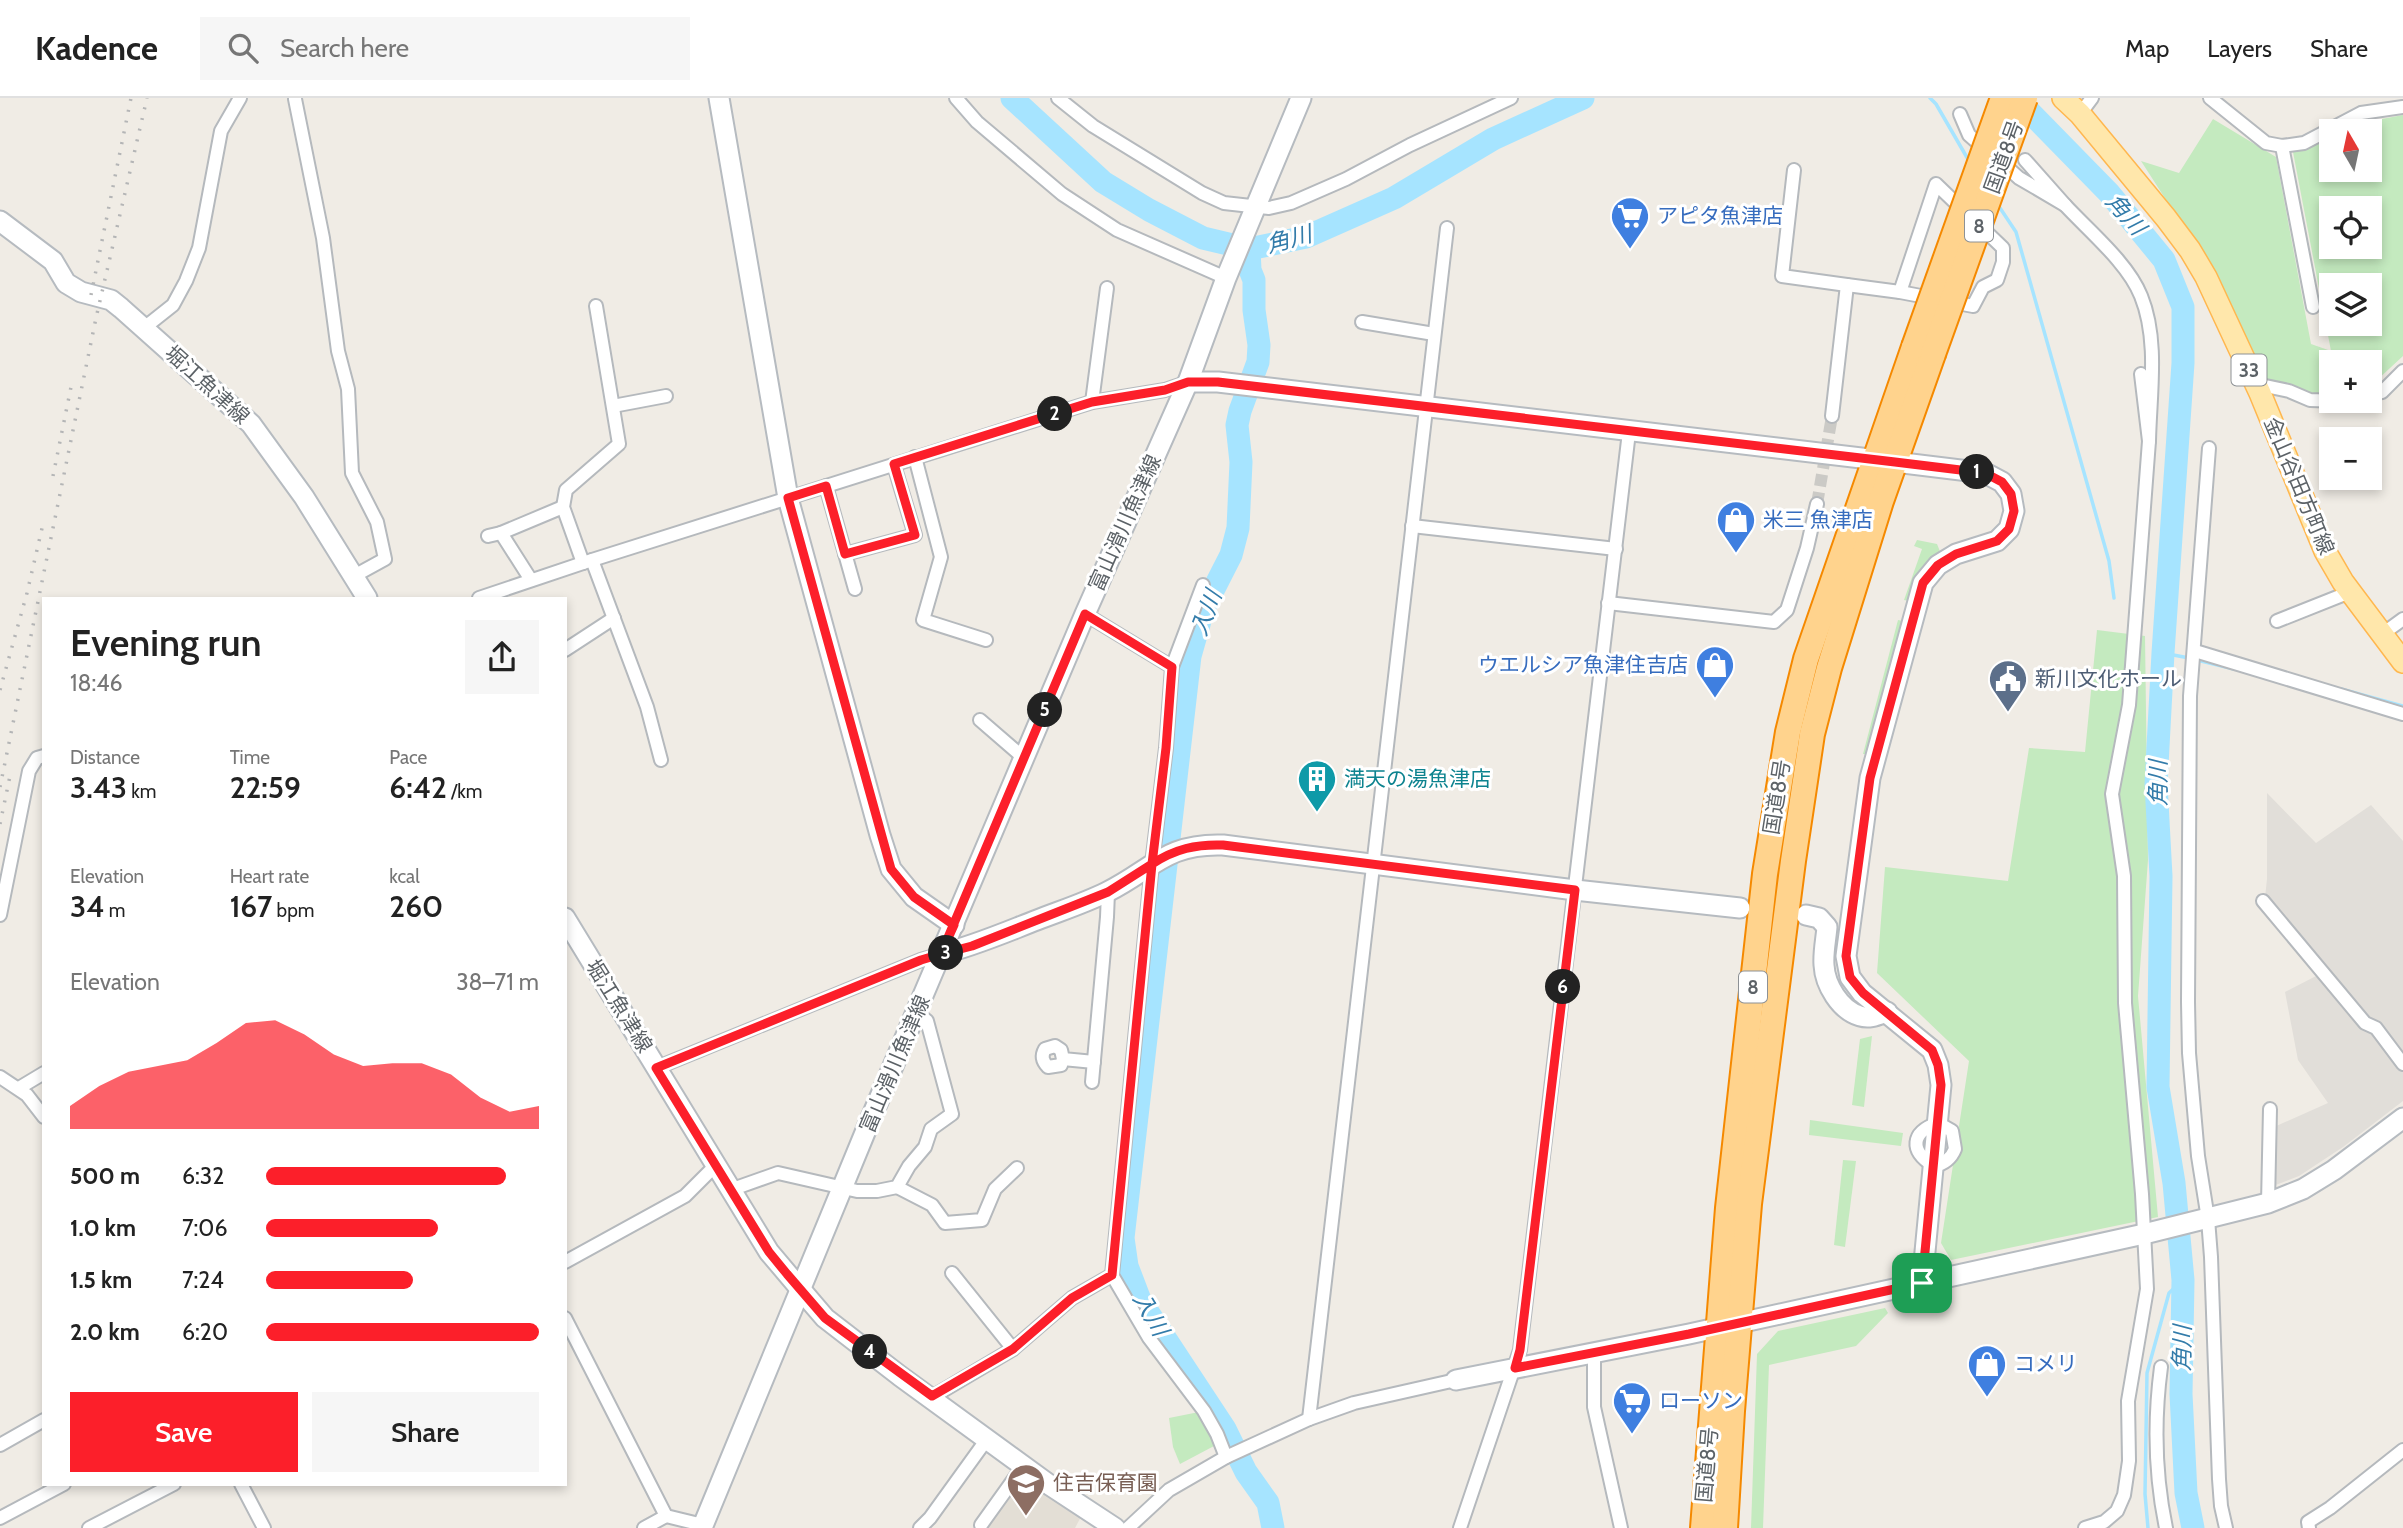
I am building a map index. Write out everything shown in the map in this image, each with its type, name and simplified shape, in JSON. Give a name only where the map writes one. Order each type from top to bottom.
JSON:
[{"type":"highway","name":"国道8号","points":[[1725,1528],[1728,1208],[1766,874],[1785,745],[1806,659],[1885,461],[2003,98]]},
{"type":"highway","name":"国道8号","points":[[1923,350],[2025,98]]},
{"type":"highway","name":"国道8号","points":[[1703,1528],[1728,1325]]},
{"type":"main road","name":"金山谷田方町線","points":[[2063,98],[2086,106],[2190,250],[2206,277],[2256,384],[2325,551],[2350,592],[2403,662]]},
{"type":"street","points":[[144,328],[173,305],[186,281],[199,248],[221,131],[240,98]]},
{"type":"street","points":[[294,98],[323,238],[338,351],[348,389],[352,473],[377,522],[385,559],[354,576]]},
{"type":"street","points":[[719,98],[788,498],[891,869],[914,897],[954,925]]},
{"type":"street","points":[[956,98],[977,122],[1062,194],[1116,230],[1228,273]]},
{"type":"street","points":[[1058,98],[1093,126],[1202,193],[1224,202],[1255,208],[1291,203],[1511,98]]},
{"type":"street","name":"富山滑川魚津線","points":[[703,1526],[916,1012],[1085,614],[1188,382],[1228,273],[1301,98]]},
{"type":"street","points":[[2210,98],[2266,143],[2282,146],[2304,143],[2361,113],[2403,107]]},
{"type":"street","points":[[1960,114],[1969,135],[2019,178],[2065,205]]},
{"type":"street","points":[[2282,146],[2313,307]]},
{"type":"street","points":[[2025,160],[2124,269],[2141,295],[2152,338],[2149,441],[2130,705],[2112,794],[2124,876],[2125,1003],[2147,1289],[2128,1401],[2129,1461],[2124,1494],[2117,1511],[2104,1522],[2085,1528]]},
{"type":"street","points":[[1794,170],[1782,276],[1900,292],[1973,306],[1983,287],[1997,279],[2003,262],[2003,248],[1936,184],[1900,292]]},
{"type":"street","name":"堀江魚津線","points":[[0,221],[53,261],[66,283],[81,292],[111,300],[251,424],[304,497],[366,597]]},
{"type":"street","points":[[1309,1419],[1447,228]]},
{"type":"street","points":[[1832,416],[1847,285]]},
{"type":"street","points":[[1092,402],[1107,288]]},
{"type":"street","points":[[596,306],[620,444],[566,491],[564,507],[614,618],[647,707],[661,760]]},
{"type":"street","points":[[1362,322],[1434,334]]},
{"type":"street","points":[[2382,392],[2403,371]]},
{"type":"street","points":[[2141,374],[2149,441]]},
{"type":"street","points":[[482,597],[1092,402],[1165,390],[1188,382],[1218,382],[1985,473],[2002,482],[2011,494],[2014,511],[2009,529],[1997,541],[1956,554],[1938,565],[1923,583],[1870,778],[1846,956],[1850,977],[1863,993],[1932,1050],[1938,1065],[1941,1085],[1922,1283]]},
{"type":"street","points":[[2256,384],[2319,400]]},
{"type":"street","points":[[613,406],[666,396]]},
{"type":"street","points":[[1460,1528],[1520,1350],[1629,432]]},
{"type":"street","points":[[2209,448],[2190,696],[2189,1040],[2206,1219],[2221,1506],[2227,1528]]},
{"type":"street","points":[[915,457],[941,557],[923,620],[986,640]]},
{"type":"street","points":[[845,554],[915,535],[894,464]]},
{"type":"street","points":[[826,486],[855,589]]},
{"type":"street","points":[[1608,603],[1774,622],[1787,610],[1807,548],[1817,504]]},
{"type":"street","points":[[531,580],[495,535],[564,507]]},
{"type":"street","points":[[1412,526],[1616,548]]},
{"type":"street","points":[[1203,585],[1172,667],[1112,1275],[1149,1338],[1204,1411],[1226,1457]]},
{"type":"street","points":[[2277,621],[2350,592]]},
{"type":"street","points":[[1085,614],[1172,667]]},
{"type":"street","points":[[567,649],[614,618]]},
{"type":"street","points":[[2381,635],[2403,619]]},
{"type":"street","points":[[2195,651],[2403,714]]},
{"type":"street","points":[[980,720],[1024,758]]},
{"type":"street","points":[[0,915],[29,771],[37,758],[42,757]]},
{"type":"street","points":[[656,1068],[921,960],[972,946],[1108,892],[1154,862],[1181,849],[1199,845],[1223,845],[1740,908]]},
{"type":"street","points":[[1092,1082],[1108,892]]},
{"type":"street","points":[[2263,901],[2365,1023],[2376,1028],[2403,1064]]},
{"type":"street","points":[[1806,915],[1819,918],[1827,927],[1824,966],[1828,984],[1838,1000],[1859,1016],[1873,1017],[1887,1012]]},
{"type":"street","name":"堀江魚津線","points":[[567,921],[769,1252],[825,1318],[987,1439],[1115,1528]]},
{"type":"street","points":[[897,1187],[909,1166],[925,1147],[931,1129],[952,1114],[927,1021],[916,1012]]},
{"type":"street","points":[[1063,1059],[1094,1062]]},
{"type":"street","points":[[19,1088],[42,1074]]},
{"type":"street","points":[[0,1076],[19,1088],[42,1114]]},
{"type":"street","points":[[2268,1203],[2270,1109]]},
{"type":"street","points":[[1128,1528],[1169,1490],[1226,1457],[1309,1419],[1354,1403],[1922,1283],[2144,1234],[2268,1203],[2303,1189],[2334,1170],[2403,1118]]},
{"type":"street","points":[[567,1261],[685,1196],[715,1166]]},
{"type":"street","points":[[730,1190],[778,1173],[858,1191],[897,1187],[932,1205],[945,1223],[982,1220],[995,1189],[1017,1168]]},
{"type":"street","points":[[952,1273],[1013,1349]]},
{"type":"street","points":[[932,1396],[1013,1349],[1072,1298],[1112,1275]]},
{"type":"street","points":[[567,1322],[666,1516]]},
{"type":"street","points":[[1594,1354],[1594,1406],[1621,1528]]},
{"type":"street","points":[[2161,1367],[2156,1404],[2159,1485],[2166,1528]]},
{"type":"street","points":[[0,1444],[42,1421]]},
{"type":"street","points":[[920,1528],[987,1439]]},
{"type":"street","points":[[2309,1528],[2308,1522],[2330,1508],[2403,1450]]},
{"type":"street","points":[[981,1525],[1024,1465]]},
{"type":"street","points":[[0,1518],[60,1486]]},
{"type":"street","points":[[89,1528],[170,1486]]},
{"type":"street","points":[[242,1486],[264,1528]]},
{"type":"street","points":[[644,1528],[666,1516],[703,1526]]},
{"type":"shaded area","points":[[2267,793],[2316,843],[2371,805],[2403,841],[2403,1101],[2343,1147],[2299,1176],[2273,1186],[2274,1127],[2328,1103],[2298,1060],[2285,992],[2318,975],[2264,907],[2267,879]]},
{"type":"shaded area","points":[[1022,1472],[1082,1515],[1075,1528],[982,1528]]},
{"type":"green space","points":[[2403,115],[2403,356],[2382,375],[2382,350],[2331,350],[2328,336],[2382,336],[2382,273],[2319,273],[2319,288],[2293,152],[2319,140],[2319,182],[2382,182],[2382,119]]},
{"type":"green space","points":[[2213,119],[2276,157],[2311,344],[2328,350],[2319,350],[2319,394],[2307,395],[2267,381],[2245,349],[2210,268],[2141,161],[2179,173]]},
{"type":"green space","points":[[1917,540],[1937,544],[1941,554],[1909,601],[1904,600],[1922,549],[1914,546]]},
{"type":"green space","points":[[1898,620],[1903,621],[1868,754],[1863,754]]},
{"type":"green space","points":[[2097,630],[2145,636],[2148,860],[2138,996],[2158,1217],[1951,1260],[1941,1243],[1969,1061],[1877,973],[1885,867],[2008,881],[2029,748],[2085,752]]},
{"type":"green space","points":[[1872,1036],[1864,1107],[1852,1105],[1860,1039]]},
{"type":"green space","points":[[1810,1120],[1903,1133],[1901,1146],[1809,1135]]},
{"type":"green space","points":[[1843,1160],[1856,1161],[1845,1247],[1834,1245]]},
{"type":"green space","points":[[1885,1308],[1888,1313],[1856,1346],[1769,1365],[1763,1528],[1751,1528],[1757,1354],[1778,1331]]},
{"type":"green space","points":[[1199,1412],[1215,1440],[1214,1446],[1180,1464],[1173,1447],[1169,1418]]},
{"type":"waterway","name":"角川","points":[[1012,98],[1103,182],[1203,238],[1249,249],[1306,237],[1394,198],[1493,139],[1583,98]]},
{"type":"waterway","points":[[1930,98],[1969,161]]},
{"type":"waterway","name":"角川","points":[[2016,98],[2109,193],[2164,260],[2183,307],[2183,363],[2156,784],[2161,876],[2158,1087],[2174,1183],[2183,1280],[2181,1394],[2186,1493],[2193,1528]]},
{"type":"waterway","points":[[1996,202],[2016,232],[2109,561],[2114,598]]},
{"type":"waterway","name":"入川","points":[[1249,249],[1259,345],[1258,362],[1237,425],[1241,462],[1238,528],[1231,555],[1203,610],[1190,656],[1123,1238],[1127,1266],[1140,1300],[1225,1429],[1246,1472],[1268,1503],[1273,1528]]},
{"type":"waterway","points":[[2163,653],[2189,658]]},
{"type":"waterway","points":[[2197,660],[2234,669]]},
{"type":"waterway","points":[[2341,689],[2403,706]]},
{"type":"waterway","points":[[2148,1528],[2145,1494],[2147,1373],[2169,1293],[2183,1280]]},
{"type":"tunnel","points":[[1817,504],[1832,416]]},
{"type":"railway","points":[[91,295],[131,98]]},
{"type":"railway","points":[[0,787],[96,318],[147,98]]},
{"type":"railway","points":[[53,476],[71,387]]},
{"type":"railway","points":[[0,690],[43,524]]},
{"type":"railway","points":[[0,824],[10,776]]},
{"type":"place","name":"アピタ魚津店","points":[[1630,250]]},
{"type":"place","name":"米三 魚津店","points":[[1736,554]]},
{"type":"place","name":"ウエルシア魚津住吉店","points":[[1715,699]]},
{"type":"place","name":"新川文化ホール","points":[[2008,713]]},
{"type":"place","name":"満天の湯魚津店","points":[[1317,813]]},
{"type":"place","name":"コメリ","points":[[1987,1398]]},
{"type":"place","name":"ローソン","points":[[1632,1435]]},
{"type":"place","name":"住吉保育園","points":[[1026,1517]]},
{"type":"route","points":[[1922,1283],[1594,1354],[1515,1368],[1520,1350],[1575,890],[1223,845],[1199,845],[1181,849],[1152,864],[1166,748],[1172,667],[1085,614],[941,954],[656,1068],[769,1252],[825,1318],[900,1376],[932,1396],[1013,1349],[1072,1298],[1112,1275],[1152,864],[1108,892],[972,946],[941,954],[954,925],[914,897],[891,869],[788,498],[826,486],[845,554],[915,535],[894,464],[1092,402],[1165,390],[1188,382],[1218,382],[1985,473],[2002,482],[2011,494],[2014,511],[2009,529],[1997,541],[1956,554],[1938,565],[1923,583],[1870,778],[1846,956],[1850,977],[1863,993],[1932,1050],[1938,1065],[1941,1085],[1922,1283]]}]
